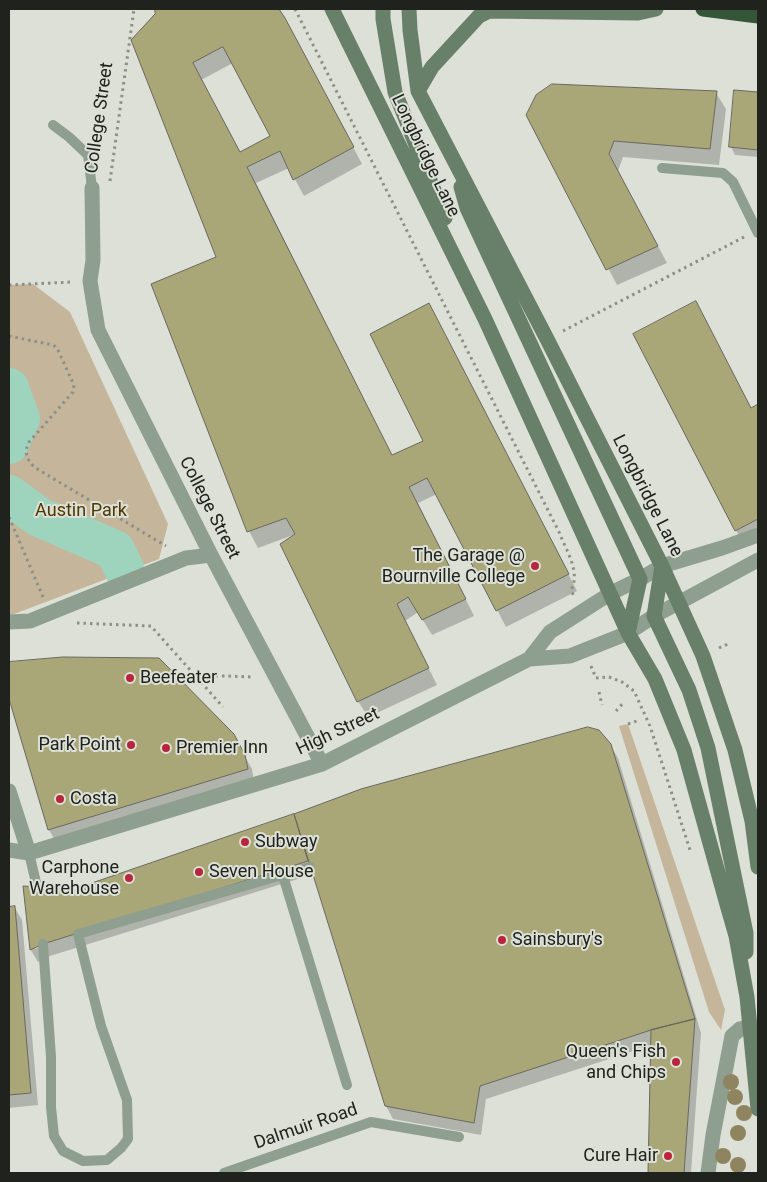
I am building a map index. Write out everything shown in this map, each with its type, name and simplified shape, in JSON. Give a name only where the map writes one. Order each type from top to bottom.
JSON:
[{"type":"highway","points":[[703,9],[758,16]]},
{"type":"street","name":"Longbridge Lane","points":[[332,9],[485,320],[628,632],[656,679],[684,750],[736,936],[751,1027],[758,1109]]},
{"type":"street","name":"Longbridge Lane","points":[[383,9],[395,92],[485,320]]},
{"type":"street","name":"Longbridge Lane","points":[[409,9],[418,91],[662,566],[703,656],[735,750],[752,821],[758,867]]},
{"type":"street","name":"Longbridge Lane","points":[[418,91],[432,67],[479,16],[489,11],[638,13],[656,9]]},
{"type":"street","name":"Longbridge Lane","points":[[454,159],[467,208],[640,579]]},
{"type":"street","name":"College Street","points":[[92,188],[93,260],[90,281],[98,330],[212,555],[322,764]]},
{"type":"street","name":"High Street","points":[[529,659],[550,632],[610,593],[662,566],[758,535]]},
{"type":"street","points":[[9,622],[30,621],[186,558],[212,555]]},
{"type":"street","name":"High Street","points":[[9,850],[29,853],[322,764],[529,659],[570,656],[628,632],[758,560]]},
{"type":"street","points":[[654,616],[662,566]]},
{"type":"street","points":[[628,632],[640,579]]},
{"type":"street","name":"Longbridge Lane","points":[[654,616],[689,690],[708,748],[746,933],[747,997]]},
{"type":"street","points":[[9,792],[29,853]]},
{"type":"street","points":[[708,1173],[713,1135],[732,1036],[740,1029],[751,1027]]},
{"type":"lane","points":[[53,125],[88,155],[92,188]]},
{"type":"lane","points":[[662,168],[723,173],[732,182],[758,231]]},
{"type":"lane","points":[[29,853],[37,887]]},
{"type":"lane","points":[[43,944],[51,1057],[51,1107],[54,1136],[63,1151],[83,1161],[106,1160],[121,1148],[128,1139],[126,1100],[101,1026],[78,934],[310,867]]},
{"type":"lane","points":[[283,876],[347,1085]]},
{"type":"lane","name":"Dalmuir Road","points":[[224,1173],[371,1122],[459,1137]]},
{"type":"path","name":"College Street","points":[[108,190],[134,9]]},
{"type":"path","points":[[295,9],[559,532],[576,574],[575,584],[571,590]]},
{"type":"path","points":[[547,339],[758,231]]},
{"type":"path","points":[[9,285],[90,281]]},
{"type":"path","points":[[9,336],[53,345],[57,348],[74,385],[72,392],[28,442],[25,452],[28,460],[34,467],[186,558]]},
{"type":"path","points":[[9,517],[53,622],[151,626],[223,706]]},
{"type":"path","points":[[718,649],[730,643]]},
{"type":"path","points":[[591,666],[596,678],[609,677],[622,682],[634,691],[650,726],[692,856]]},
{"type":"path","points":[[195,675],[244,677]]},
{"type":"path","points":[[599,692],[602,705]]},
{"type":"path","points":[[616,710],[624,702]]},
{"type":"path","points":[[628,724],[637,720]]},
{"type":"green space","name":"Austin Park","points":[[33,284],[70,312],[168,524],[159,559],[9,616],[9,285]]},
{"type":"green space","points":[[628,724],[725,1010],[721,1030],[709,1012],[619,726]]},
{"type":"building","points":[[155,9],[279,9],[354,147],[293,180],[280,151],[247,167],[392,455],[423,441],[370,334],[429,303],[569,574],[496,611],[427,478],[409,487],[466,599],[422,620],[408,597],[397,604],[429,668],[357,702],[280,544],[295,534],[286,518],[247,532],[151,284],[216,257],[131,40],[155,14]],"holes":[[[223,47],[270,136],[240,152],[193,63]]]},
{"type":"building","points":[[552,84],[717,91],[710,149],[614,141],[609,154],[658,246],[606,270],[526,115],[536,95]]},
{"type":"building","points":[[734,90],[758,92],[758,150],[729,147]]},
{"type":"building","points":[[696,301],[751,408],[758,404],[758,519],[735,531],[633,334]]},
{"type":"building","name":"Park Point","points":[[63,657],[159,658],[234,734],[245,755],[248,769],[48,830],[9,699],[9,662]]},
{"type":"building","name":"Sainsbury's","points":[[588,727],[599,730],[611,744],[695,1019],[651,1030],[480,1086],[474,1123],[385,1106],[294,814],[361,789]]},
{"type":"building","name":"Seven House","points":[[294,814],[308,861],[43,944],[30,950],[23,886],[37,887],[62,884],[65,894]]},
{"type":"building","points":[[15,906],[31,1093],[9,1095],[9,907]]},
{"type":"building","points":[[695,1019],[684,1173],[648,1173],[651,1030]]},
{"type":"waterway","points":[[9,388],[20,419],[9,444]]},
{"type":"waterway","points":[[9,495],[39,517],[115,550],[124,569]]},
{"type":"place","name":"The Garage @ Bournville College","points":[[535,566]]},
{"type":"place","name":"Beefeater","points":[[130,678]]},
{"type":"place","name":"Park Point","points":[[131,745]]},
{"type":"place","name":"Premier Inn","points":[[166,748]]},
{"type":"place","name":"Costa","points":[[60,799]]},
{"type":"place","name":"Subway","points":[[245,842]]},
{"type":"place","name":"Seven House","points":[[199,872]]},
{"type":"place","name":"Carphone Warehouse","points":[[129,878]]},
{"type":"place","name":"Sainsbury's","points":[[502,940]]},
{"type":"place","name":"Queen's Fish and Chips","points":[[676,1062]]},
{"type":"place","name":"Cure Hair","points":[[668,1156]]}]
